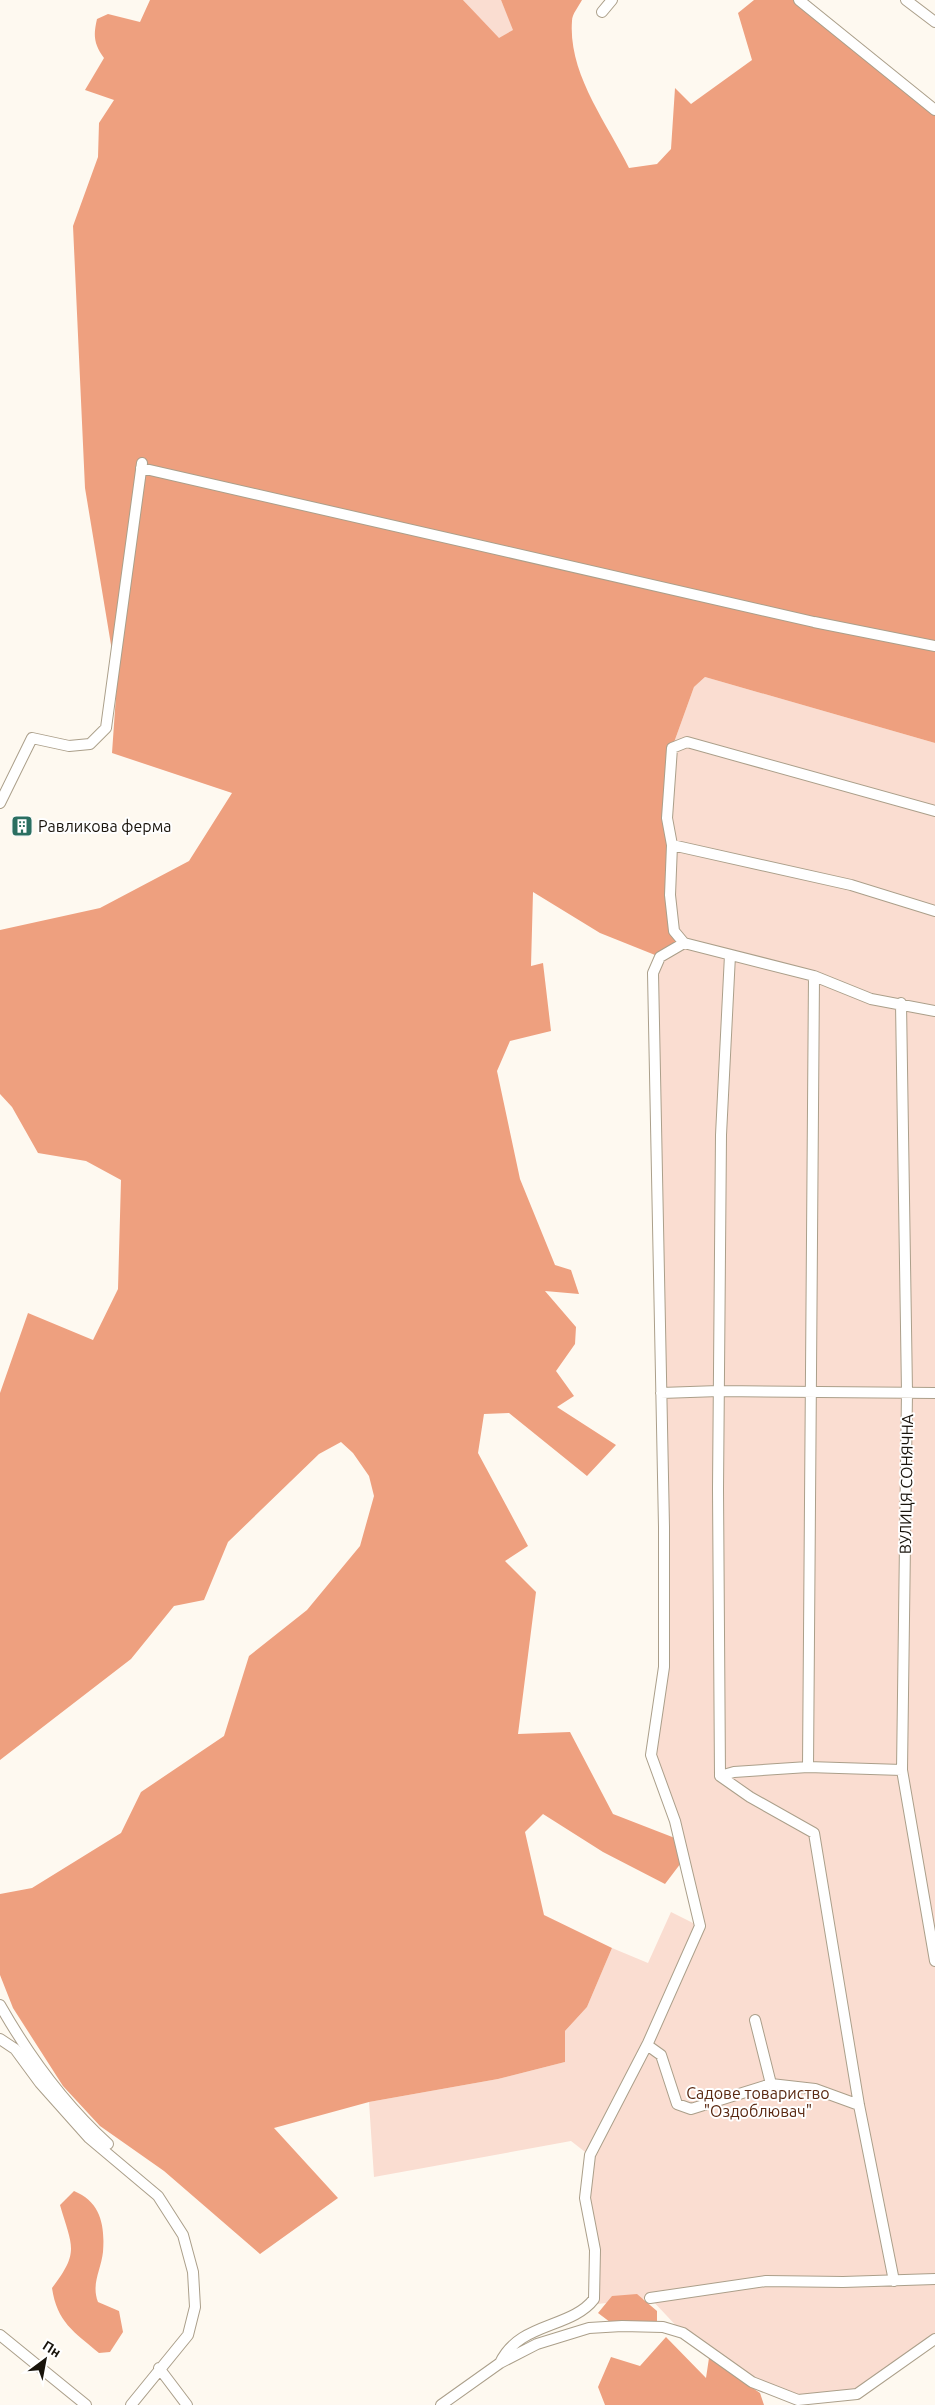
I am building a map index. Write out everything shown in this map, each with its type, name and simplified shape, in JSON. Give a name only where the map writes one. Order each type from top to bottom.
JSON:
[{"type":"street","points":[[602,12],[612,0]]},
{"type":"street","points":[[799,0],[935,110]]},
{"type":"street","points":[[906,0],[935,22]]},
{"type":"street","points":[[0,802],[32,738],[69,746],[90,744],[106,728],[141,465],[814,622],[935,646]]},
{"type":"street","points":[[935,811],[687,742],[672,748],[667,818],[672,845],[670,895],[674,931],[684,943],[814,976],[871,998],[935,1011]]},
{"type":"street","points":[[672,845],[851,885],[935,911]]},
{"type":"street","points":[[500,2363],[505,2352],[534,2330],[578,2313],[594,2299],[595,2250],[586,2198],[590,2155],[647,2045],[700,1926],[676,1821],[651,1755],[664,1667],[653,973],[660,956],[684,943]]},
{"type":"street","points":[[720,1776],[719,1391],[721,1135],[730,955]]},
{"type":"street","points":[[808,1767],[814,976]]},
{"type":"street","name":"ВУЛИЦЯ СОНЯЧНА","points":[[901,1003],[907,1392],[902,1770],[932,1920],[935,1961]]},
{"type":"street","points":[[661,1393],[719,1391],[935,1393]]},
{"type":"street","points":[[720,1776],[734,1772],[808,1767],[902,1770]]},
{"type":"street","points":[[720,1776],[750,1797],[814,1833],[859,2106],[894,2281]]},
{"type":"street","points":[[1,2011],[59,2093],[83,2122],[108,2144]]},
{"type":"street","points":[[755,2020],[770,2084]]},
{"type":"street","points":[[0,2039],[15,2049],[40,2083],[89,2138],[158,2196],[183,2234],[193,2272],[195,2306],[188,2335],[159,2368],[131,2405]]},
{"type":"street","points":[[647,2045],[661,2055],[677,2104],[691,2109],[770,2084],[815,2089],[859,2106]]},
{"type":"street","points":[[650,2298],[766,2281],[843,2282],[935,2279]]},
{"type":"street","points":[[441,2405],[500,2363],[549,2340],[590,2328],[622,2326],[663,2327],[683,2333],[752,2382],[798,2400],[857,2394],[935,2339]]},
{"type":"street","points":[[0,2335],[86,2405]]},
{"type":"street","points":[[159,2368],[187,2405]]},
{"type":"green space","points":[[463,0],[501,0],[514,30],[499,39]]},
{"type":"green space","name":"Садове товариство \"Оздоблювач\"","points":[[705,677],[935,743],[935,2339],[857,2394],[798,2400],[752,2382],[683,2333],[650,2298],[589,2305],[596,2291],[585,2198],[589,2155],[571,2141],[374,2177],[369,2102],[498,2079],[565,2062],[565,2031],[587,2007],[612,1948],[648,1963],[671,1912],[699,1926],[680,1840],[651,1755],[664,1667],[653,973],[674,931],[670,895],[672,748],[694,687]]},
{"type":"shaded area","points":[[150,0],[463,0],[499,38],[513,30],[501,0],[582,0],[572,18],[572,41],[576,60],[591,98],[629,168],[657,164],[671,149],[675,88],[691,104],[752,60],[738,13],[754,0],[799,0],[935,110],[935,743],[705,677],[694,687],[672,748],[667,818],[674,931],[684,943],[660,957],[600,933],[533,892],[531,966],[543,963],[551,1031],[510,1041],[497,1071],[520,1179],[555,1265],[571,1270],[579,1294],[545,1291],[576,1327],[575,1344],[556,1371],[574,1396],[557,1407],[616,1445],[587,1476],[509,1413],[484,1414],[478,1453],[528,1546],[505,1561],[536,1592],[518,1734],[570,1732],[613,1814],[680,1840],[684,1859],[665,1884],[603,1852],[543,1814],[525,1832],[544,1915],[612,1948],[587,2007],[565,2031],[565,2062],[498,2079],[369,2102],[274,2128],[338,2198],[260,2254],[164,2171],[100,2126],[63,2086],[13,2008],[0,1975],[0,1894],[32,1888],[121,1833],[141,1792],[224,1736],[249,1656],[307,1610],[360,1546],[374,1496],[369,1476],[353,1453],[341,1442],[319,1454],[228,1542],[204,1600],[174,1606],[131,1659],[0,1760],[0,1393],[28,1313],[93,1340],[118,1289],[121,1180],[86,1161],[38,1153],[12,1107],[0,1094],[0,930],[100,908],[189,861],[232,793],[112,753],[117,681],[85,488],[73,226],[98,157],[99,123],[114,100],[85,90],[104,58],[95,40],[97,19],[108,14],[140,22]]},
{"type":"shaded area","points":[[74,2191],[83,2196],[96,2208],[102,2224],[103,2252],[96,2283],[96,2295],[98,2302],[119,2311],[123,2332],[110,2352],[99,2353],[74,2332],[62,2318],[54,2300],[52,2288],[67,2265],[71,2248],[68,2230],[60,2205]]},
{"type":"shaded area","points":[[637,2294],[657,2311],[657,2321],[610,2322],[598,2313],[612,2296]]},
{"type":"shaded area","points":[[666,2337],[706,2378],[709,2358],[760,2393],[764,2405],[605,2405],[598,2387],[611,2357],[640,2366]]},
{"type":"place","name":"Равликова ферма","points":[[22,826]]}]
